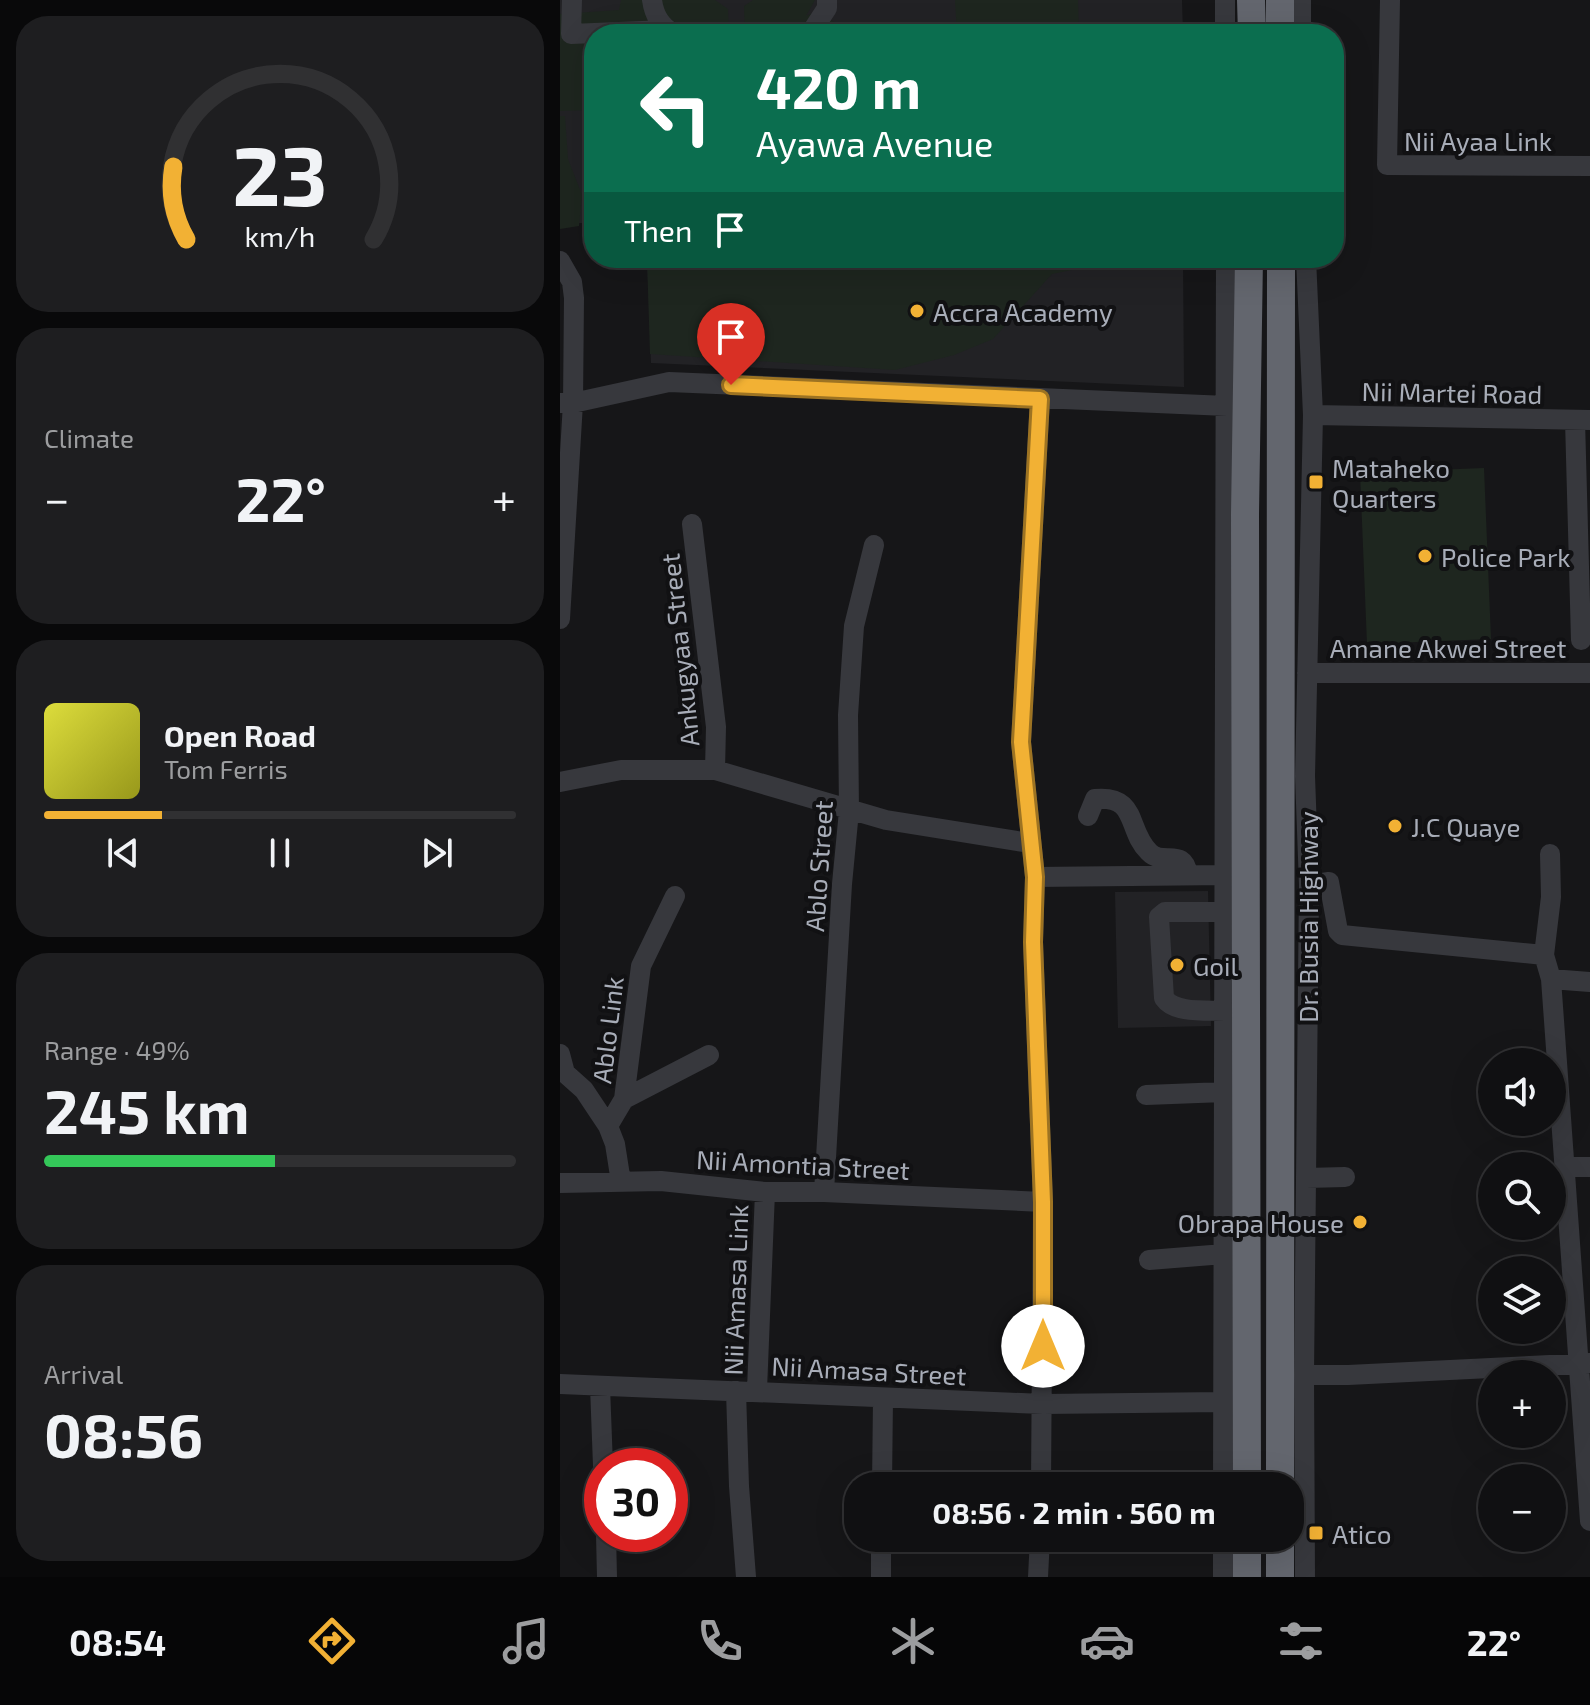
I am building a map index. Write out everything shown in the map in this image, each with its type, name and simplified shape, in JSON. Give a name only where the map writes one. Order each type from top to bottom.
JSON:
[{"type":"highway","points":[[1251,0],[1252,24]]},
{"type":"highway","points":[[1280,0],[1280,24]]},
{"type":"highway","points":[[1247,1472],[1245,514],[1249,268]]},
{"type":"highway","name":"Dr. Busia Highway","points":[[1281,268],[1293,1291],[1281,1472]]},
{"type":"highway","points":[[1247,1552],[1247,1577]]},
{"type":"highway","points":[[1280,1552],[1280,1577]]},
{"type":"street","points":[[572,0],[571,34],[584,34]]},
{"type":"street","points":[[652,0],[653,14],[662,24]]},
{"type":"street","points":[[817,24],[827,8],[827,0]]},
{"type":"street","points":[[1225,0],[1225,24]]},
{"type":"street","points":[[1301,0],[1301,24]]},
{"type":"street","name":"Nii Ayaa Link","points":[[1390,0],[1387,165],[1590,166]]},
{"type":"street","points":[[560,261],[569,272],[574,298],[566,403],[560,619]]},
{"type":"street","points":[[1223,1472],[1226,268]]},
{"type":"street","name":"Dr. Busia Highway","points":[[1305,1577],[1304,1375],[1293,1291],[1306,1178],[1309,885],[1305,776],[1313,415],[1306,268]]},
{"type":"street","points":[[566,403],[669,382],[1227,406]]},
{"type":"street","points":[[1040,399],[1021,742],[1035,877],[1033,942],[1043,1202],[1041,1472]]},
{"type":"street","name":"Nii Martei Road","points":[[1313,415],[1583,420]]},
{"type":"street","points":[[1581,640],[1583,420]]},
{"type":"street","name":"Ankugyaa Street","points":[[692,524],[716,727],[715,770]]},
{"type":"street","name":"Ablo Street","points":[[824,1192],[849,811],[848,715],[854,626],[874,545]]},
{"type":"street","name":"Amane Akwei Street","points":[[1307,673],[1590,673]]},
{"type":"street","points":[[560,782],[621,770],[715,770],[886,820],[1030,843]]},
{"type":"street","points":[[1088,816],[1095,799],[1109,798],[1120,802],[1147,851],[1154,856],[1182,860],[1188,875]]},
{"type":"street","points":[[1550,854],[1551,897],[1544,955],[1551,979],[1565,1152]]},
{"type":"street","points":[[1035,877],[1226,875]]},
{"type":"street","points":[[1309,885],[1329,882],[1338,931],[1342,935],[1544,955]]},
{"type":"street","name":"Ablo Link","points":[[608,1126],[624,1099],[641,966],[675,896]]},
{"type":"street","points":[[1225,912],[1165,912],[1159,917],[1164,998],[1168,1004],[1225,1011]]},
{"type":"street","points":[[1551,979],[1590,982]]},
{"type":"street","points":[[560,1054],[565,1073],[584,1090],[608,1126],[615,1144],[621,1182]]},
{"type":"street","points":[[624,1099],[709,1055]]},
{"type":"street","points":[[1146,1095],[1224,1092]]},
{"type":"street","points":[[1590,1167],[1566,1167],[1584,1363],[1590,1521]]},
{"type":"street","points":[[1306,1178],[1345,1177]]},
{"type":"street","name":"Nii Amontia Street","points":[[560,1183],[661,1181],[765,1192],[1043,1202]]},
{"type":"street","name":"Nii Amasa Link","points":[[746,1577],[747,1390],[765,1192]]},
{"type":"street","points":[[1149,1260],[1224,1254]]},
{"type":"street","points":[[1304,1375],[1584,1363]]},
{"type":"street","name":"Nii Amasa Street","points":[[560,1384],[1043,1404],[1223,1402]]},
{"type":"street","points":[[600,1386],[602,1448]]},
{"type":"street","points":[[882,1472],[883,1398]]},
{"type":"street","points":[[606,1552],[607,1577]]},
{"type":"street","points":[[881,1552],[881,1577]]},
{"type":"street","points":[[1038,1577],[1039,1552]]},
{"type":"street","points":[[1223,1552],[1223,1577]]},
{"type":"shaded area","points":[[560,0],[1182,0],[1183,24],[584,24],[584,223],[560,223]]},
{"type":"shaded area","points":[[621,0],[715,0],[728,9],[729,24],[584,24],[584,110],[560,111],[560,14],[619,10]]},
{"type":"shaded area","points":[[753,0],[815,0],[806,16],[815,12],[836,24],[745,24],[744,6]]},
{"type":"shaded area","points":[[955,0],[1078,0],[1079,24],[956,24]]},
{"type":"shaded area","points":[[560,116],[565,116],[568,159],[582,195],[579,226],[560,229]]},
{"type":"shaded area","name":"Accra Academy","points":[[647,268],[1183,268],[1184,387],[651,363]]},
{"type":"shaded area","points":[[647,268],[1082,268],[1052,274],[993,339],[954,355],[895,370],[650,354]]},
{"type":"shaded area","name":"Police Park","points":[[1484,468],[1491,639],[1367,644],[1360,473]]},
{"type":"shaded area","points":[[1208,891],[1211,1026],[1118,1028],[1115,892]]},
{"type":"place","name":"Accra Academy","points":[[917,311]]},
{"type":"place","name":"Mataheko Quarters","points":[[1316,482]]},
{"type":"place","name":"Police Park","points":[[1425,556]]},
{"type":"place","name":"J.C Quaye","points":[[1395,826]]},
{"type":"place","name":"Goil","points":[[1177,965]]},
{"type":"place","name":"Obrapa House","points":[[1360,1222]]},
{"type":"place","name":"Atico","points":[[1316,1533]]},
{"type":"route","points":[[731,385],[1040,399],[1021,742],[1035,877],[1033,942],[1043,1202],[1043,1346]]}]
